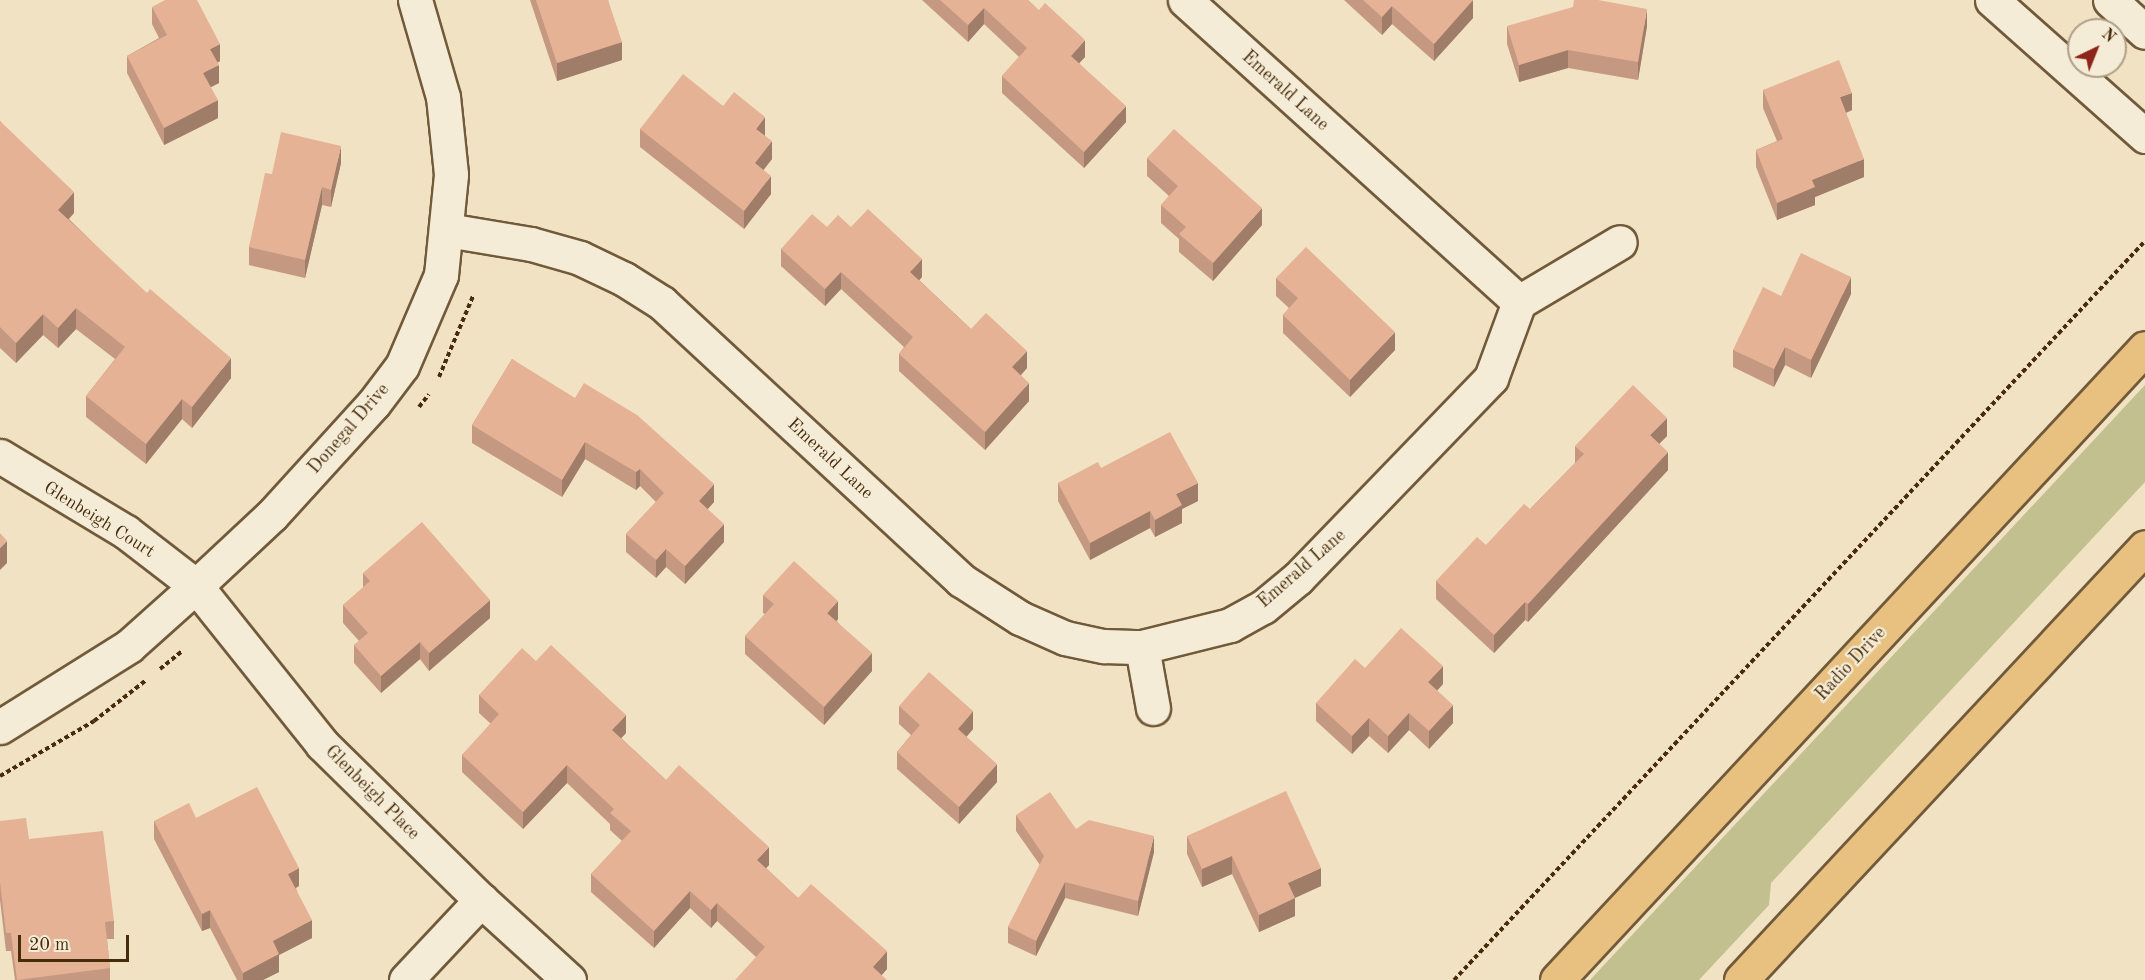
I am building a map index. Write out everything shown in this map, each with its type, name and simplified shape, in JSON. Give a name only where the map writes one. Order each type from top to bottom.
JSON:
[{"type":"main road","name":"Radio Drive","points":[[1557,980],[2145,348]]},
{"type":"main road","points":[[1741,980],[2145,547]]},
{"type":"street","name":"Donegal Drive","points":[[0,727],[129,646],[196,586],[272,515],[375,403],[402,366],[441,276],[451,174],[443,97],[415,0]]},
{"type":"street","name":"Emerald Lane","points":[[447,230],[531,243],[580,258],[624,279],[662,303],[970,586],[1020,618],[1065,638],[1104,646],[1142,647],[1230,625],[1263,607],[1298,578],[1491,378],[1519,302],[1185,0]]},
{"type":"street","points":[[1992,0],[2145,136]]},
{"type":"street","points":[[2110,0],[2145,32]]},
{"type":"street","points":[[1519,302],[1620,242]]},
{"type":"street","name":"Glenbeigh Court","points":[[0,456],[126,532],[196,586]]},
{"type":"street","name":"Glenbeigh Place","points":[[196,586],[322,744],[481,900],[569,980]]},
{"type":"street","points":[[1142,647],[1153,708]]},
{"type":"street","points":[[406,980],[481,900]]},
{"type":"path","points":[[1454,980],[2145,241]]},
{"type":"shaded area","points":[[2145,385],[2145,482],[1771,883],[1769,905],[1699,980],[1590,980]]},
{"type":"building","points":[[165,0],[197,0],[220,44],[210,49],[219,65],[203,73],[218,100],[164,128],[127,56],[167,35],[152,7]]},
{"type":"building","points":[[536,0],[608,0],[622,42],[557,63]]},
{"type":"building","points":[[940,0],[1028,0],[1039,10],[1045,3],[1085,40],[1071,56],[1126,106],[1084,152],[1002,76],[1027,48],[984,8],[968,25]]},
{"type":"building","points":[[1363,0],[1473,0],[1434,44],[1392,6],[1382,17]]},
{"type":"building","points":[[1574,0],[1598,0],[1647,9],[1638,62],[1568,50],[1519,65],[1507,26],[1573,7]]},
{"type":"building","points":[[1839,60],[1852,93],[1840,97],[1864,159],[1812,180],[1815,187],[1777,203],[1756,150],[1783,139],[1763,90]]},
{"type":"building","points":[[683,74],[723,106],[734,92],[765,117],[756,129],[772,141],[755,163],[771,176],[744,211],[640,129]]},
{"type":"building","points":[[0,121],[74,192],[58,210],[147,293],[150,289],[231,358],[192,407],[182,399],[146,444],[86,396],[125,347],[76,308],[58,328],[43,314],[16,343],[0,327]]},
{"type":"building","points":[[1174,129],[1262,208],[1213,263],[1179,234],[1186,227],[1161,205],[1178,186],[1147,158]]},
{"type":"building","points":[[281,132],[341,146],[331,190],[322,187],[305,260],[249,247],[265,173],[272,174]]},
{"type":"building","points":[[868,209],[922,259],[910,272],[971,329],[986,313],[1027,351],[1012,367],[1029,383],[985,432],[899,354],[913,337],[841,272],[825,289],[781,249],[812,214],[827,227],[838,215],[851,227]]},
{"type":"building","points":[[1306,247],[1395,332],[1350,380],[1283,315],[1298,298],[1276,278]]},
{"type":"building","points":[[1801,253],[1851,277],[1811,360],[1785,347],[1774,369],[1733,350],[1763,287],[1781,296]]},
{"type":"building","points":[[512,359],[575,398],[584,383],[637,415],[714,484],[699,501],[724,524],[685,566],[666,549],[656,560],[626,534],[664,493],[640,469],[636,472],[585,442],[562,480],[472,425]]},
{"type":"building","points":[[1633,385],[1667,418],[1650,435],[1668,452],[1528,604],[1525,602],[1494,635],[1436,581],[1477,537],[1486,545],[1524,504],[1530,509],[1584,454],[1575,446]]},
{"type":"building","points":[[1170,432],[1198,483],[1176,494],[1182,505],[1155,520],[1150,511],[1090,543],[1058,483],[1098,462],[1101,468]]},
{"type":"building","points":[[422,522],[490,600],[429,653],[420,642],[381,676],[354,645],[368,633],[343,605],[370,581],[363,573]]},
{"type":"building","points":[[0,533],[7,541],[0,548]]},
{"type":"building","points":[[794,561],[838,601],[827,613],[872,653],[824,707],[745,636],[774,604],[763,595]]},
{"type":"building","points":[[1401,628],[1443,666],[1428,682],[1453,705],[1429,731],[1409,713],[1388,736],[1369,718],[1352,736],[1316,703],[1355,659],[1365,668]]},
{"type":"building","points":[[551,645],[626,715],[612,730],[666,780],[679,765],[769,847],[757,860],[798,898],[811,884],[887,951],[873,967],[887,980],[735,980],[765,947],[717,903],[711,910],[690,891],[654,931],[591,874],[631,831],[610,813],[614,809],[567,765],[523,812],[462,755],[499,714],[479,695],[522,648],[536,661]]},
{"type":"building","points":[[929,672],[973,711],[958,729],[997,764],[959,807],[897,752],[920,725],[899,706]]},
{"type":"building","points":[[257,787],[299,868],[288,874],[312,920],[273,941],[279,954],[243,973],[210,910],[202,914],[154,821],[189,803],[196,818]]},
{"type":"building","points":[[1286,791],[1321,868],[1288,883],[1295,898],[1259,915],[1232,856],[1202,869],[1187,836]]},
{"type":"building","points":[[1050,792],[1076,829],[1089,820],[1154,836],[1138,901],[1065,882],[1036,941],[1008,927],[1044,856],[1016,815]]},
{"type":"building","points":[[26,818],[29,839],[103,831],[114,921],[105,922],[110,968],[17,980],[11,933],[6,933],[0,882],[0,821]]}]
